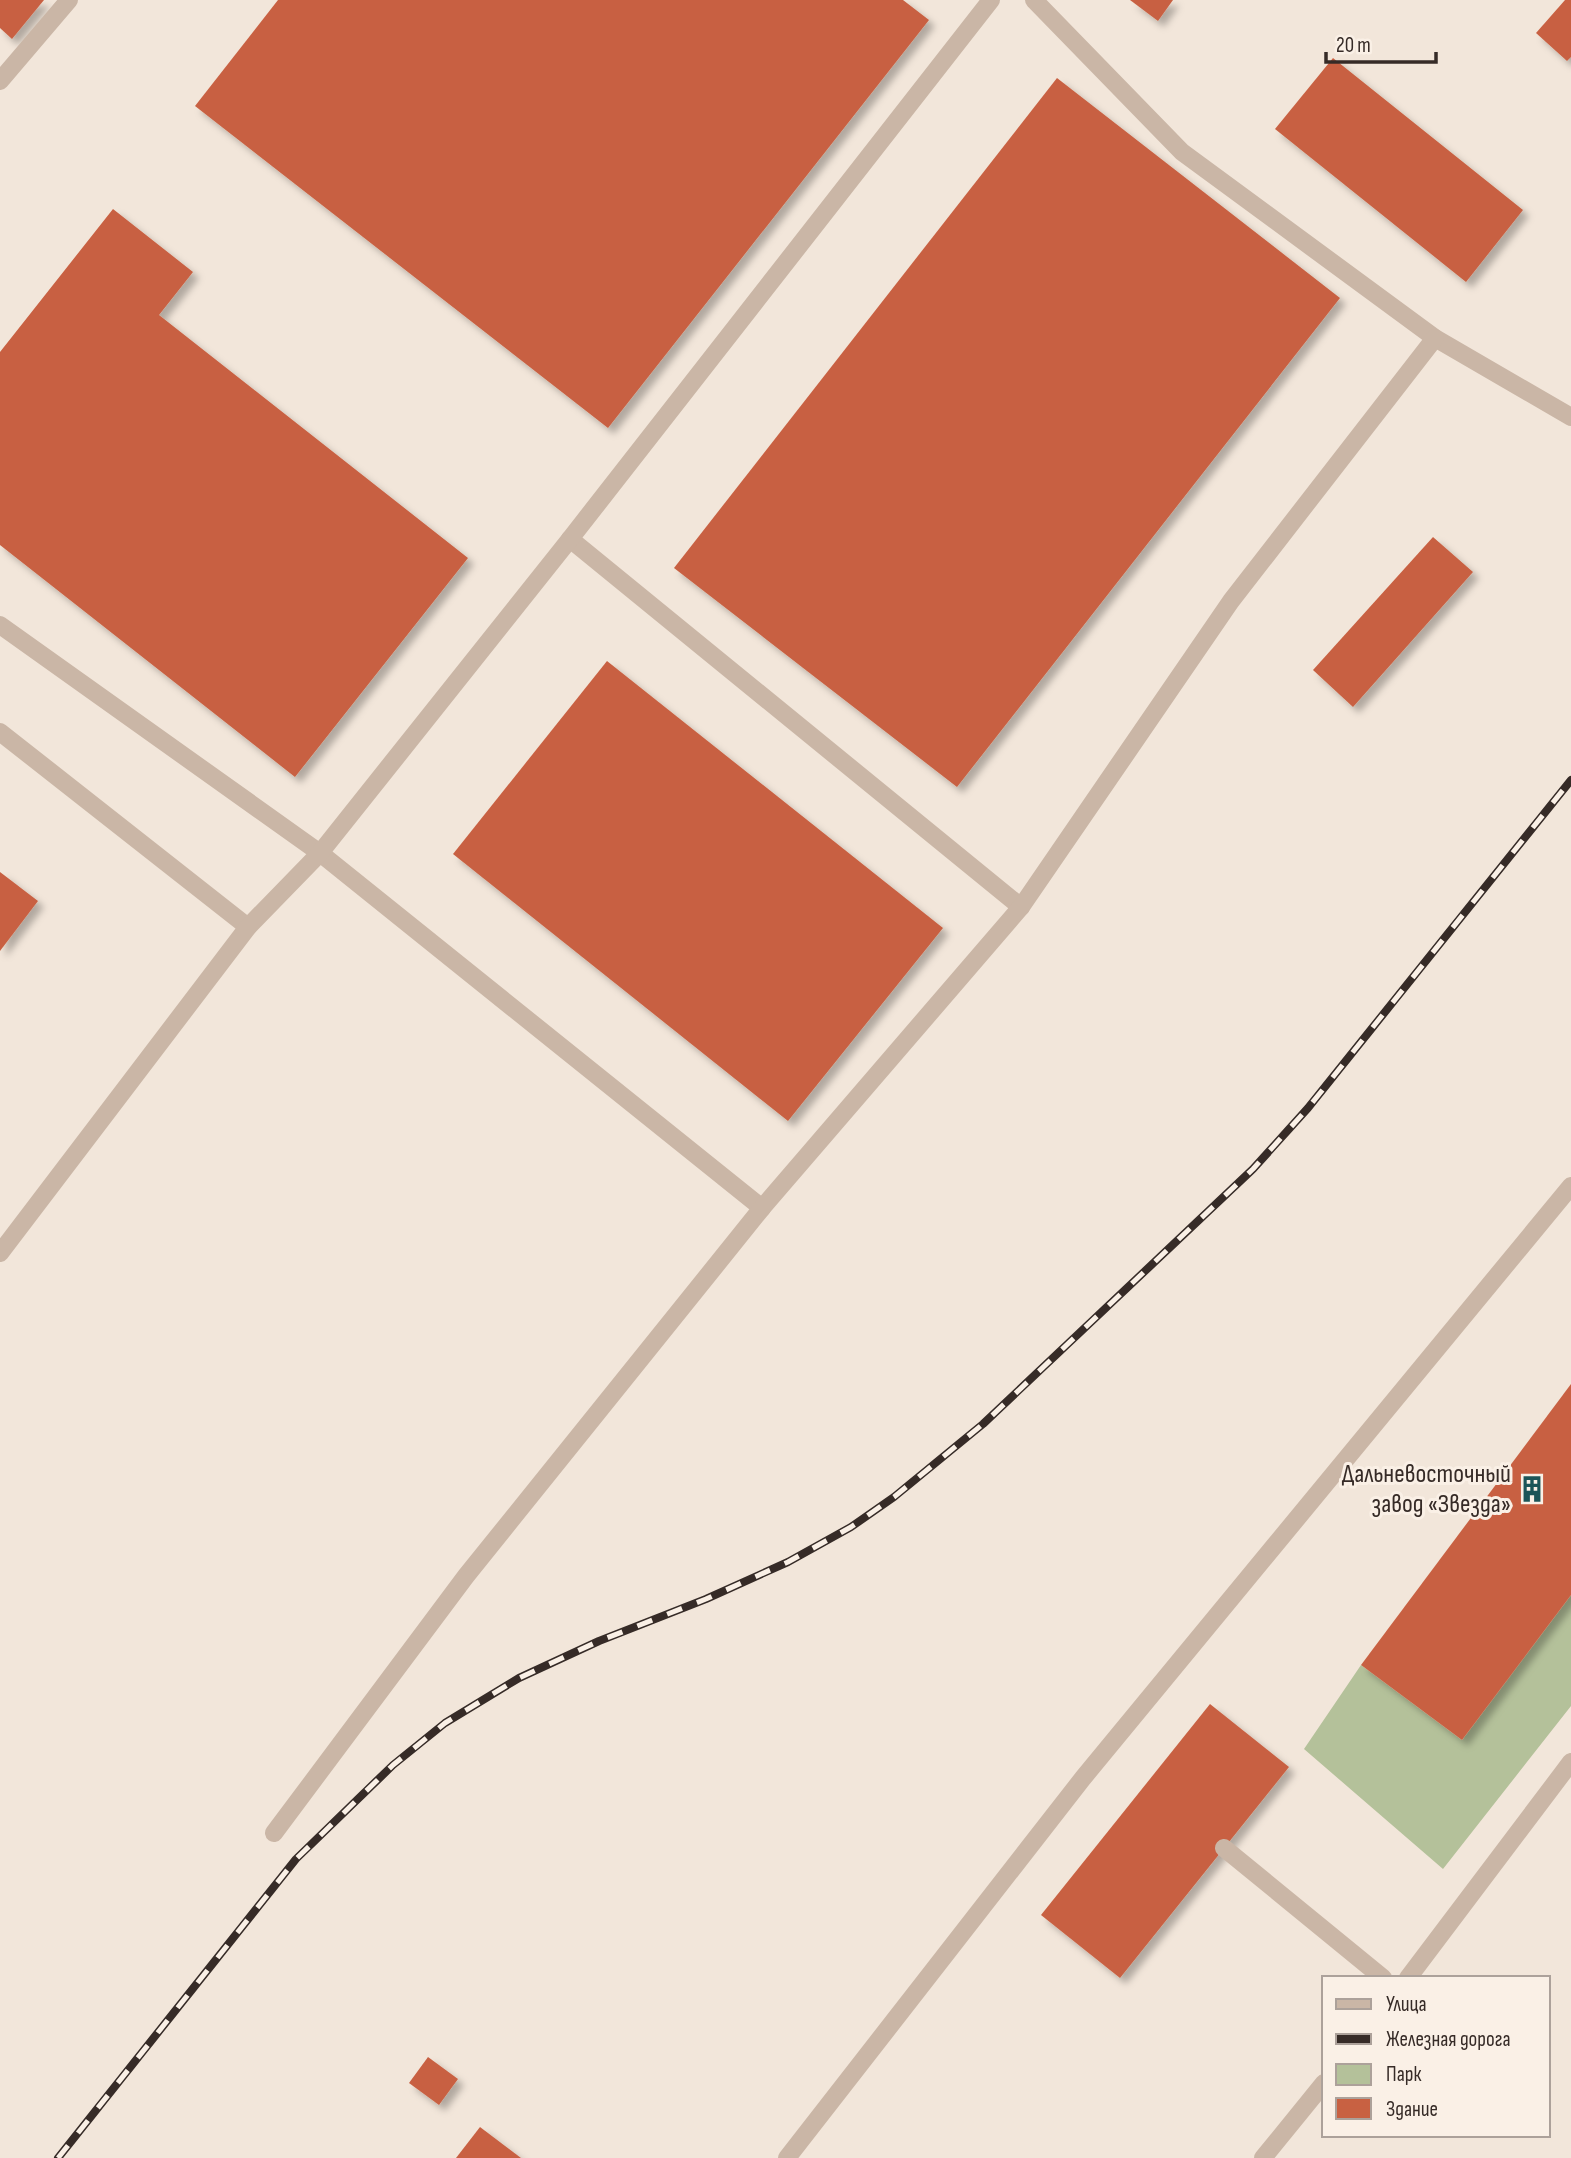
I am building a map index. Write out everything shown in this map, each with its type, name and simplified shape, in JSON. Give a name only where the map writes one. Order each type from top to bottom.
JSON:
[{"type":"street","points":[[0,81],[69,0]]},
{"type":"street","points":[[0,1253],[248,927],[320,853],[570,539],[991,0]]},
{"type":"street","points":[[1034,0],[1182,152],[1435,338],[1571,417]]},
{"type":"street","points":[[274,1833],[466,1576],[762,1208],[1021,907],[1231,601],[1435,338]]},
{"type":"street","points":[[570,539],[1021,907]]},
{"type":"street","points":[[0,625],[320,853],[762,1208]]},
{"type":"street","points":[[0,732],[248,927]]},
{"type":"street","points":[[787,2158],[1083,1778],[1571,1186]]},
{"type":"street","points":[[1410,1976],[1571,1762]]},
{"type":"street","points":[[1224,1848],[1381,1976]]},
{"type":"street","points":[[1263,2158],[1322,2085]]},
{"type":"green space","points":[[1571,1595],[1571,1706],[1443,1869],[1304,1749],[1361,1665],[1462,1740]]},
{"type":"building","points":[[0,0],[44,0],[12,39],[0,28]]},
{"type":"building","points":[[278,0],[903,0],[929,20],[608,428],[195,106]]},
{"type":"building","points":[[1130,0],[1173,0],[1158,21]]},
{"type":"building","points":[[1565,0],[1571,0],[1571,57],[1567,61],[1536,33]]},
{"type":"building","points":[[1333,58],[1523,210],[1466,282],[1275,129]]},
{"type":"building","points":[[1057,78],[1340,298],[957,787],[674,568]]},
{"type":"building","points":[[113,209],[193,272],[159,315],[468,558],[295,777],[0,545],[0,352]]},
{"type":"building","points":[[1433,537],[1473,572],[1353,707],[1313,670]]},
{"type":"building","points":[[607,661],[943,928],[788,1121],[453,854]]},
{"type":"building","points":[[0,872],[38,901],[0,951]]},
{"type":"building","name":"Дальневосточный завод «Звезда»","points":[[1571,1384],[1571,1595],[1462,1740],[1361,1665]]},
{"type":"building","points":[[1210,1704],[1289,1767],[1120,1978],[1041,1915]]},
{"type":"building","points":[[428,2057],[458,2079],[439,2105],[409,2083]]},
{"type":"building","points":[[480,2127],[521,2158],[456,2158]]},
{"type":"railway","points":[[58,2158],[296,1859],[393,1765],[445,1723],[519,1678],[599,1641],[706,1599],[788,1562],[851,1527],[894,1497],[983,1424],[1253,1169],[1308,1108],[1571,780]]},
{"type":"place","name":"Дальневосточный завод «Звезда»","points":[[1532,1489]]}]
